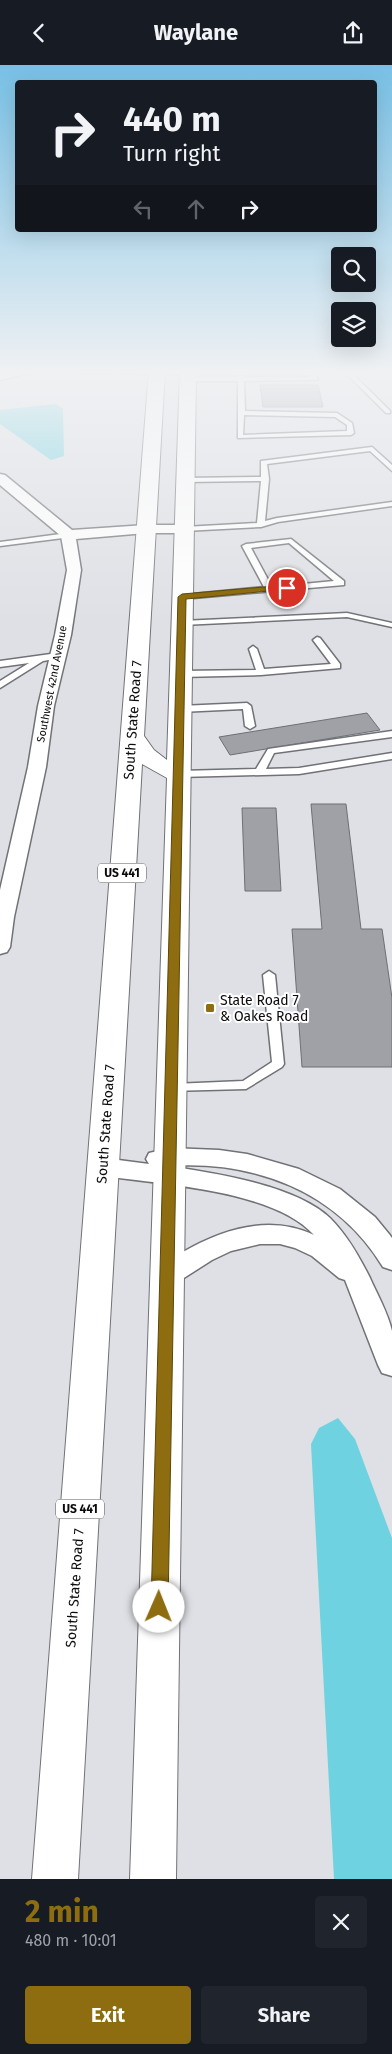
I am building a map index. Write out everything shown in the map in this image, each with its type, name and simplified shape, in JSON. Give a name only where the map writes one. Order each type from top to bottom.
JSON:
[{"type":"main road","name":"South State Road 7","points":[[55,1879],[151,455]]},
{"type":"main road","points":[[153,1879],[186,455]]},
{"type":"main road","points":[[132,735],[140,750],[151,761],[164,769],[179,774]]},
{"type":"street","points":[[0,478],[68,535],[146,529],[184,529]]},
{"type":"street","name":"Southwest 42nd Avenue","points":[[0,947],[4,917],[37,767],[46,706],[50,657],[74,569],[68,535]]},
{"type":"street","points":[[103,1167],[170,1167],[245,1162],[304,1180],[346,1205],[385,1246],[392,1261]]},
{"type":"street","points":[[170,1167],[265,1196],[298,1210],[322,1226],[338,1243],[392,1365]]},
{"type":"street","points":[[167,1276],[196,1255],[226,1241],[274,1234],[300,1239],[322,1249],[354,1276]]},
{"type":"lane","points":[[261,525],[265,479],[263,462],[325,455]]},
{"type":"lane","points":[[378,455],[392,469]]},
{"type":"lane","points":[[185,480],[265,479]]},
{"type":"lane","points":[[184,529],[261,525],[277,519],[392,504]]},
{"type":"lane","points":[[0,544],[68,535]]},
{"type":"lane","points":[[182,597],[341,583],[292,541],[246,546],[269,589]]},
{"type":"lane","points":[[182,623],[347,615],[392,625]]},
{"type":"lane","points":[[380,622],[392,619]]},
{"type":"lane","points":[[181,674],[261,672],[337,666],[317,641]]},
{"type":"lane","points":[[253,649],[261,672]]},
{"type":"lane","points":[[0,664],[50,657]]},
{"type":"lane","points":[[0,685],[50,657]]},
{"type":"lane","points":[[180,709],[247,706],[250,726]]},
{"type":"lane","points":[[259,773],[271,751],[353,738],[392,735]]},
{"type":"lane","points":[[179,774],[299,771],[392,757]]},
{"type":"lane","points":[[171,1089],[246,1085],[278,1064],[269,975]]},
{"type":"water","points":[[43,455],[64,455],[64,456],[51,460]]},
{"type":"water","points":[[338,1418],[355,1439],[392,1538],[392,1879],[334,1879],[311,1444],[319,1428]]},
{"type":"building","points":[[367,713],[380,730],[230,755],[219,737]]},
{"type":"building","points":[[311,804],[346,804],[361,929],[382,929],[392,998],[392,1067],[302,1067],[292,929],[322,929]]},
{"type":"building","points":[[242,808],[276,808],[281,891],[245,891]]},
{"type":"place","name":"State Road 7 & Oakes Road","points":[[210,1008]]},
{"type":"route","points":[[159,1607],[182,597],[287,588]]}]
